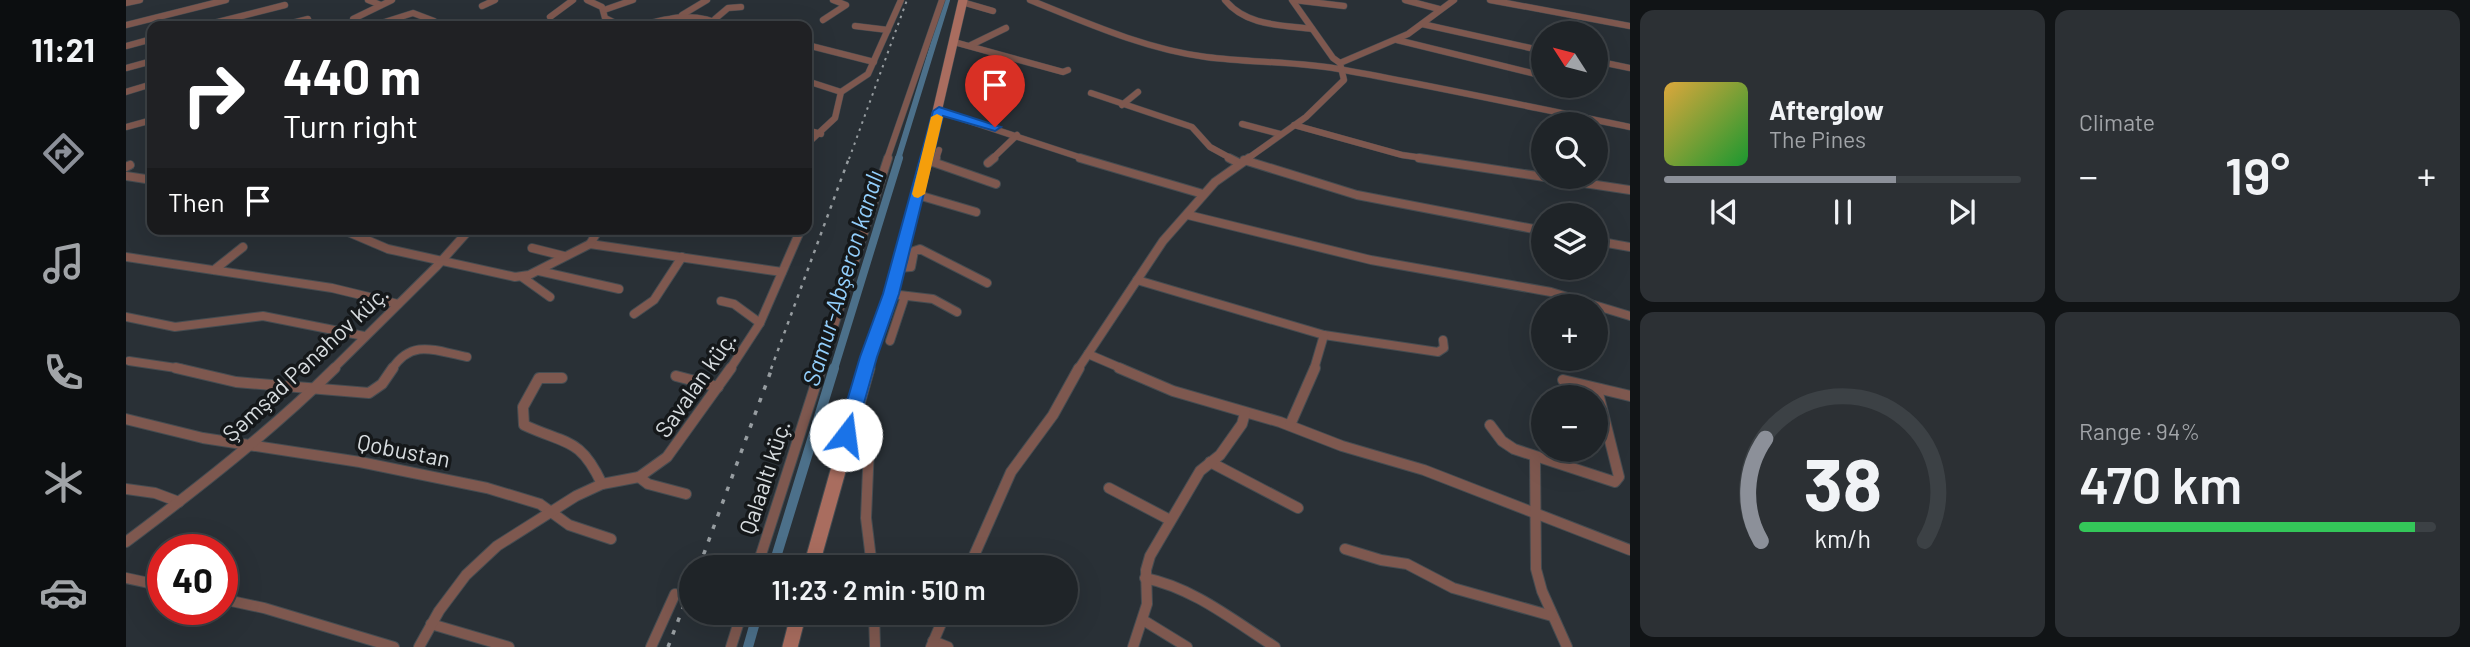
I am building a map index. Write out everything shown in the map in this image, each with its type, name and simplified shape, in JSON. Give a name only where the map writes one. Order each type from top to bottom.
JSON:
[{"type":"street","points":[[126,3],[140,0]]},
{"type":"street","points":[[126,25],[226,0]]},
{"type":"street","points":[[368,0],[381,5]]},
{"type":"street","points":[[353,21],[392,0]]},
{"type":"street","points":[[482,6],[495,0]]},
{"type":"street","points":[[550,17],[573,0]]},
{"type":"street","points":[[604,10],[633,0]]},
{"type":"street","points":[[659,21],[682,15],[707,0]]},
{"type":"street","points":[[823,20],[846,5],[833,0]]},
{"type":"street","points":[[812,83],[841,92],[866,77],[901,0]]},
{"type":"street","name":"Qalaaltı küç.","points":[[761,555],[878,184],[942,0]]},
{"type":"street","points":[[1030,0],[1104,30],[1172,51],[1208,57],[1341,66],[1630,127]]},
{"type":"street","points":[[1293,0],[1344,6]]},
{"type":"street","points":[[975,555],[1011,472],[1054,415],[1073,376],[1163,240],[1188,215],[1203,194],[1242,162],[1316,109],[1343,83],[1341,66],[1293,0]]},
{"type":"street","points":[[1405,0],[1439,9]]},
{"type":"street","points":[[1341,66],[1397,40],[1454,0]]},
{"type":"street","points":[[1490,0],[1630,26]]},
{"type":"street","points":[[592,1],[604,10],[605,18],[611,21]]},
{"type":"street","points":[[814,555],[853,409],[891,294],[918,195],[931,161],[963,1],[993,11]]},
{"type":"street","points":[[1217,1],[1225,1],[1249,18],[1312,29]]},
{"type":"street","points":[[222,21],[285,5]]},
{"type":"street","points":[[715,19],[728,8],[741,7]]},
{"type":"street","points":[[388,21],[413,13],[434,21]]},
{"type":"street","points":[[682,15],[718,21]]},
{"type":"street","points":[[300,21],[308,19]]},
{"type":"street","points":[[1422,24],[1531,48]]},
{"type":"street","points":[[855,26],[888,30]]},
{"type":"street","points":[[971,45],[1006,28]]},
{"type":"street","points":[[812,45],[823,38]]},
{"type":"street","points":[[126,46],[147,40]]},
{"type":"street","points":[[1397,40],[1531,73]]},
{"type":"street","points":[[954,42],[1063,72],[1068,70]]},
{"type":"street","points":[[812,46],[874,62]]},
{"type":"street","points":[[126,68],[147,62]]},
{"type":"street","points":[[1608,63],[1630,68]]},
{"type":"street","points":[[126,92],[147,86]]},
{"type":"street","points":[[812,140],[830,128],[838,116],[841,92]]},
{"type":"street","points":[[1122,105],[1138,92]]},
{"type":"street","points":[[1091,93],[1192,127],[1210,147],[1242,162],[1357,195],[1531,228]]},
{"type":"street","points":[[939,111],[1094,162],[1203,194]]},
{"type":"street","points":[[126,127],[147,121]]},
{"type":"street","points":[[1241,124],[1280,134]]},
{"type":"street","points":[[1294,125],[1402,155],[1531,172]]},
{"type":"street","points":[[812,131],[821,134]]},
{"type":"street","points":[[988,163],[1017,135]]},
{"type":"street","points":[[931,161],[939,150]]},
{"type":"street","points":[[931,161],[996,184]]},
{"type":"street","points":[[126,176],[147,179]]},
{"type":"street","points":[[1608,185],[1630,190]]},
{"type":"street","points":[[918,195],[976,212]]},
{"type":"street","points":[[1188,215],[1371,261],[1551,292],[1630,316]]},
{"type":"street","points":[[354,235],[380,247],[522,277],[550,297]]},
{"type":"street","name":"Şəmşad Pənəhov küç.","points":[[126,542],[179,502],[315,387],[465,235]]},
{"type":"street","points":[[590,244],[595,235]]},
{"type":"street","name":"Savalan küç.","points":[[419,647],[431,624],[476,564],[550,511],[602,484],[639,477],[667,457],[760,323],[798,235]]},
{"type":"street","points":[[1608,243],[1630,247]]},
{"type":"street","points":[[522,277],[590,244],[782,272]]},
{"type":"street","points":[[214,270],[243,247]]},
{"type":"street","points":[[532,248],[564,256]]},
{"type":"street","points":[[898,268],[911,267],[914,251],[920,249],[987,283]]},
{"type":"street","points":[[126,257],[332,288],[398,304]]},
{"type":"street","points":[[634,314],[654,300],[682,257]]},
{"type":"street","points":[[539,271],[619,289]]},
{"type":"street","points":[[1136,280],[1324,335],[1438,352],[1444,348],[1443,340]]},
{"type":"street","points":[[891,294],[933,299],[957,312]]},
{"type":"street","points":[[890,341],[905,296]]},
{"type":"street","points":[[720,301],[734,304],[760,323]]},
{"type":"street","points":[[126,317],[175,327],[263,316],[364,336]]},
{"type":"street","points":[[1290,425],[1315,368],[1324,335]]},
{"type":"street","points":[[129,361],[169,366],[236,383],[374,392],[403,355],[418,349],[467,357]]},
{"type":"street","points":[[1088,354],[1165,388],[1290,425],[1342,446],[1424,470],[1630,550]]},
{"type":"street","points":[[676,376],[718,387]]},
{"type":"street","points":[[562,378],[539,378],[523,407],[524,425],[578,444],[591,459],[602,484]]},
{"type":"street","points":[[1563,380],[1584,385]]},
{"type":"street","points":[[1608,391],[1630,396]]},
{"type":"street","points":[[853,409],[864,411],[870,422],[866,518],[871,555]]},
{"type":"street","points":[[1133,647],[1147,604],[1145,578],[1150,556],[1200,471],[1220,456],[1242,424],[1245,413]]},
{"type":"street","name":"Qobustan","points":[[126,419],[202,438],[360,462],[487,488],[527,499],[569,525],[611,539]]},
{"type":"street","points":[[1490,425],[1508,446],[1531,455]]},
{"type":"street","points":[[1550,462],[1608,481],[1619,481],[1608,434]]},
{"type":"street","points":[[1535,462],[1536,569],[1552,616],[1567,647]]},
{"type":"street","points":[[1210,463],[1298,508]]},
{"type":"street","points":[[639,477],[648,484],[686,494]]},
{"type":"street","points":[[1109,488],[1171,520]]},
{"type":"street","points":[[126,489],[179,502]]},
{"type":"street","points":[[1345,549],[1381,560],[1407,564],[1453,588],[1552,616]]},
{"type":"street","points":[[126,578],[147,583]]},
{"type":"street","points":[[1145,578],[1167,583],[1191,595],[1275,647]]},
{"type":"street","points":[[651,647],[675,594]]},
{"type":"street","points":[[238,602],[394,647]]},
{"type":"street","points":[[1143,620],[1187,647]]},
{"type":"street","points":[[431,624],[509,647]]},
{"type":"street","points":[[731,647],[738,625]]},
{"type":"street","points":[[790,647],[796,625]]},
{"type":"street","points":[[874,625],[875,647]]},
{"type":"street","points":[[940,625],[932,644],[948,647]]},
{"type":"waterway","name":"Samur-Abşeron kanalı","points":[[898,159],[947,0]]},
{"type":"waterway","name":"Samur-Abşeron kanalı","points":[[834,369],[899,158]]},
{"type":"waterway","name":"Samur-Abşeron kanalı","points":[[777,555],[834,368]]},
{"type":"waterway","name":"Samur-Abşeron kanalı","points":[[748,647],[754,625]]},
{"type":"railway","points":[[849,159],[907,0]]},
{"type":"railway","points":[[771,369],[849,158]]},
{"type":"railway","points":[[703,555],[772,368]]},
{"type":"railway","points":[[668,647],[679,618]]},
{"type":"slow traffic","points":[[918,194],[937,117]]},
{"type":"route","points":[[846,435],[891,294],[939,111],[995,127]]}]
